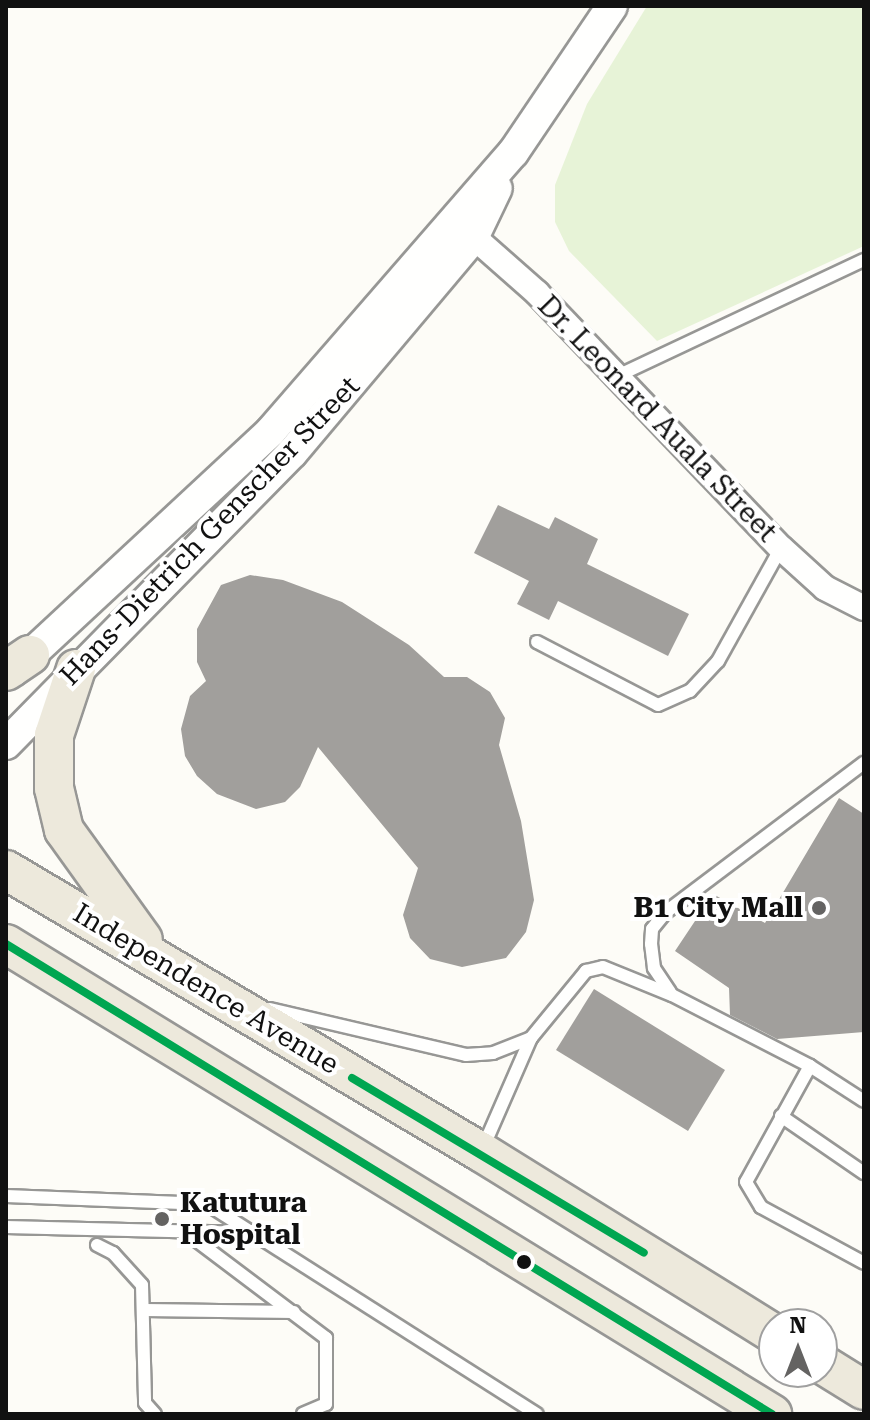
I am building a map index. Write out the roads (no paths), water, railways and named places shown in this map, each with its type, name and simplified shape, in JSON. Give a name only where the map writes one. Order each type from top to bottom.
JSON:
[{"type":"main road","points":[[76,669],[54,735],[54,788],[64,830],[157,957]]},
{"type":"main road","name":"Independence Avenue","points":[[6,870],[481,1152],[758,1324]]},
{"type":"main road","points":[[6,944],[772,1414]]},
{"type":"main road","points":[[6,960],[50,972]]},
{"type":"main road","points":[[838,1374],[864,1390]]},
{"type":"street","name":"Hans-Dietrich Genscher Street","points":[[6,744],[76,669],[292,453],[464,230],[612,6]]},
{"type":"street","name":"Hans-Dietrich Genscher Street","points":[[14,668],[271,431],[464,230]]},
{"type":"street","name":"Dr. Leonard Auala Street","points":[[464,230],[537,293],[781,548],[825,588],[864,608]]},
{"type":"lane","points":[[615,377],[864,260]]},
{"type":"lane","points":[[537,642],[658,705],[690,691],[718,661],[781,548]]},
{"type":"lane","points":[[672,995],[654,968],[651,944],[652,929],[666,912],[864,763]]},
{"type":"lane","points":[[481,1152],[531,1038],[558,999],[586,971],[620,970],[810,1066],[864,1101]]},
{"type":"lane","points":[[222,996],[466,1055],[493,1053],[531,1038]]},
{"type":"lane","points":[[810,1066],[746,1182],[761,1207],[864,1263]]},
{"type":"lane","points":[[781,1116],[864,1173]]},
{"type":"lane","points":[[6,1196],[207,1204],[537,1414]]},
{"type":"lane","points":[[6,1227],[250,1233]]},
{"type":"lane","points":[[184,1231],[326,1338],[329,1359],[326,1404],[303,1414]]},
{"type":"lane","points":[[97,1245],[134,1273],[145,1310],[145,1403],[155,1414]]},
{"type":"lane","points":[[145,1310],[294,1312]]},
{"type":"place","name":"B1 City Mall","points":[[819,908]]},
{"type":"place","name":"Katutura Hospital","points":[[162,1219]]}]
